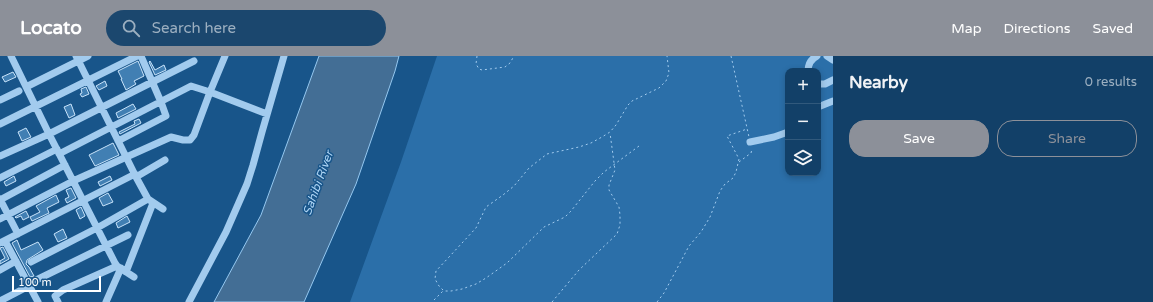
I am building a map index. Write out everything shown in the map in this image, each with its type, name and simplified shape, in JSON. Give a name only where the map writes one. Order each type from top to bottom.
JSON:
[{"type":"street","points":[[12,56],[49,134],[106,246],[121,268],[134,277]]},
{"type":"street","points":[[26,87],[77,58],[88,56]]},
{"type":"street","points":[[0,124],[137,56]]},
{"type":"street","points":[[118,140],[165,117],[166,114],[141,56]]},
{"type":"street","points":[[0,219],[73,181],[171,137],[187,141],[192,139],[225,56]]},
{"type":"street","points":[[190,302],[236,211],[253,165],[284,56]]},
{"type":"street","points":[[808,68],[809,63],[817,56]]},
{"type":"street","points":[[827,56],[833,60]]},
{"type":"street","points":[[77,58],[136,176],[151,201],[163,209]]},
{"type":"street","points":[[0,156],[49,134],[194,61]]},
{"type":"street","points":[[821,84],[825,84],[833,80]]},
{"type":"street","points":[[0,178],[111,127],[191,86],[267,114]]},
{"type":"street","points":[[0,100],[19,91]]},
{"type":"street","points":[[821,106],[833,101]]},
{"type":"street","points":[[750,142],[774,138],[785,133]]},
{"type":"street","points":[[36,301],[16,261],[2,242],[136,176],[165,160]]},
{"type":"street","points":[[18,234],[0,200],[65,165]]},
{"type":"street","points":[[30,262],[151,201]]},
{"type":"street","points":[[106,302],[151,201]]},
{"type":"street","points":[[0,301],[128,235]]},
{"type":"street","points":[[0,270],[16,261]]},
{"type":"street","points":[[58,302],[55,296],[63,290],[121,268]]},
{"type":"path","points":[[477,56],[476,64],[479,69],[484,70],[507,66],[514,56]]},
{"type":"path","points":[[639,146],[604,172],[595,181],[572,211],[565,217],[544,227],[507,263],[476,284],[451,292],[444,291],[439,286],[435,279],[436,271],[476,228],[486,207],[514,186],[529,168],[547,154],[591,143],[610,132],[632,101],[659,88],[666,81],[669,73],[667,56]]},
{"type":"path","points":[[731,56],[752,150],[751,154],[739,162]]},
{"type":"path","points":[[657,302],[664,293],[688,246],[701,232],[710,217],[720,192],[725,184],[733,178],[736,172],[740,159],[727,136],[747,129]]},
{"type":"path","points":[[552,302],[579,270],[616,234],[620,224],[619,207],[609,190],[615,170],[610,132]]},
{"type":"path","points":[[434,300],[444,291]]},
{"type":"shaded area","points":[[437,56],[833,56],[833,302],[350,302],[401,162]]},
{"type":"water","name":"Sahibi River","points":[[319,56],[399,56],[356,184],[304,302],[214,302],[261,215]]},
{"type":"building","points":[[138,61],[144,76],[134,81],[136,84],[126,90],[118,71]]},
{"type":"building","points":[[150,61],[155,70],[164,65],[166,70],[155,75],[149,62]]},
{"type":"building","points":[[13,72],[16,77],[5,82],[2,77]]},
{"type":"building","points":[[105,81],[107,86],[99,90],[96,86]]},
{"type":"building","points":[[86,87],[89,94],[82,97],[80,94],[82,93],[81,89]]},
{"type":"building","points":[[71,104],[75,115],[69,118],[64,107]]},
{"type":"building","points":[[133,104],[136,109],[118,118],[116,113]]},
{"type":"building","points":[[139,119],[141,123],[120,134],[119,132],[135,124],[134,121]]},
{"type":"building","points":[[26,128],[31,137],[22,141],[18,132]]},
{"type":"building","points":[[113,143],[119,155],[95,166],[89,155]]},
{"type":"building","points":[[14,176],[16,181],[6,186],[4,182]]},
{"type":"building","points":[[110,176],[112,180],[100,186],[98,182]]},
{"type":"building","points":[[71,188],[76,198],[67,203],[65,199],[69,197],[66,190]]},
{"type":"building","points":[[108,193],[113,202],[103,206],[99,198]]},
{"type":"building","points":[[56,195],[59,202],[47,208],[49,213],[32,221],[30,217],[40,212],[36,206]]},
{"type":"building","points":[[81,207],[85,216],[80,219],[76,210]]},
{"type":"building","points":[[26,211],[29,217],[23,220],[21,216],[15,217]]},
{"type":"building","points":[[127,216],[130,222],[118,228],[116,223]]},
{"type":"building","points":[[63,229],[67,238],[58,242],[54,234]]},
{"type":"building","points":[[17,240],[21,250],[38,242],[43,250],[27,260],[26,264],[34,276],[30,277],[12,243]]},
{"type":"building","points":[[3,247],[9,259],[0,264],[0,261],[5,258],[0,248]]}]
